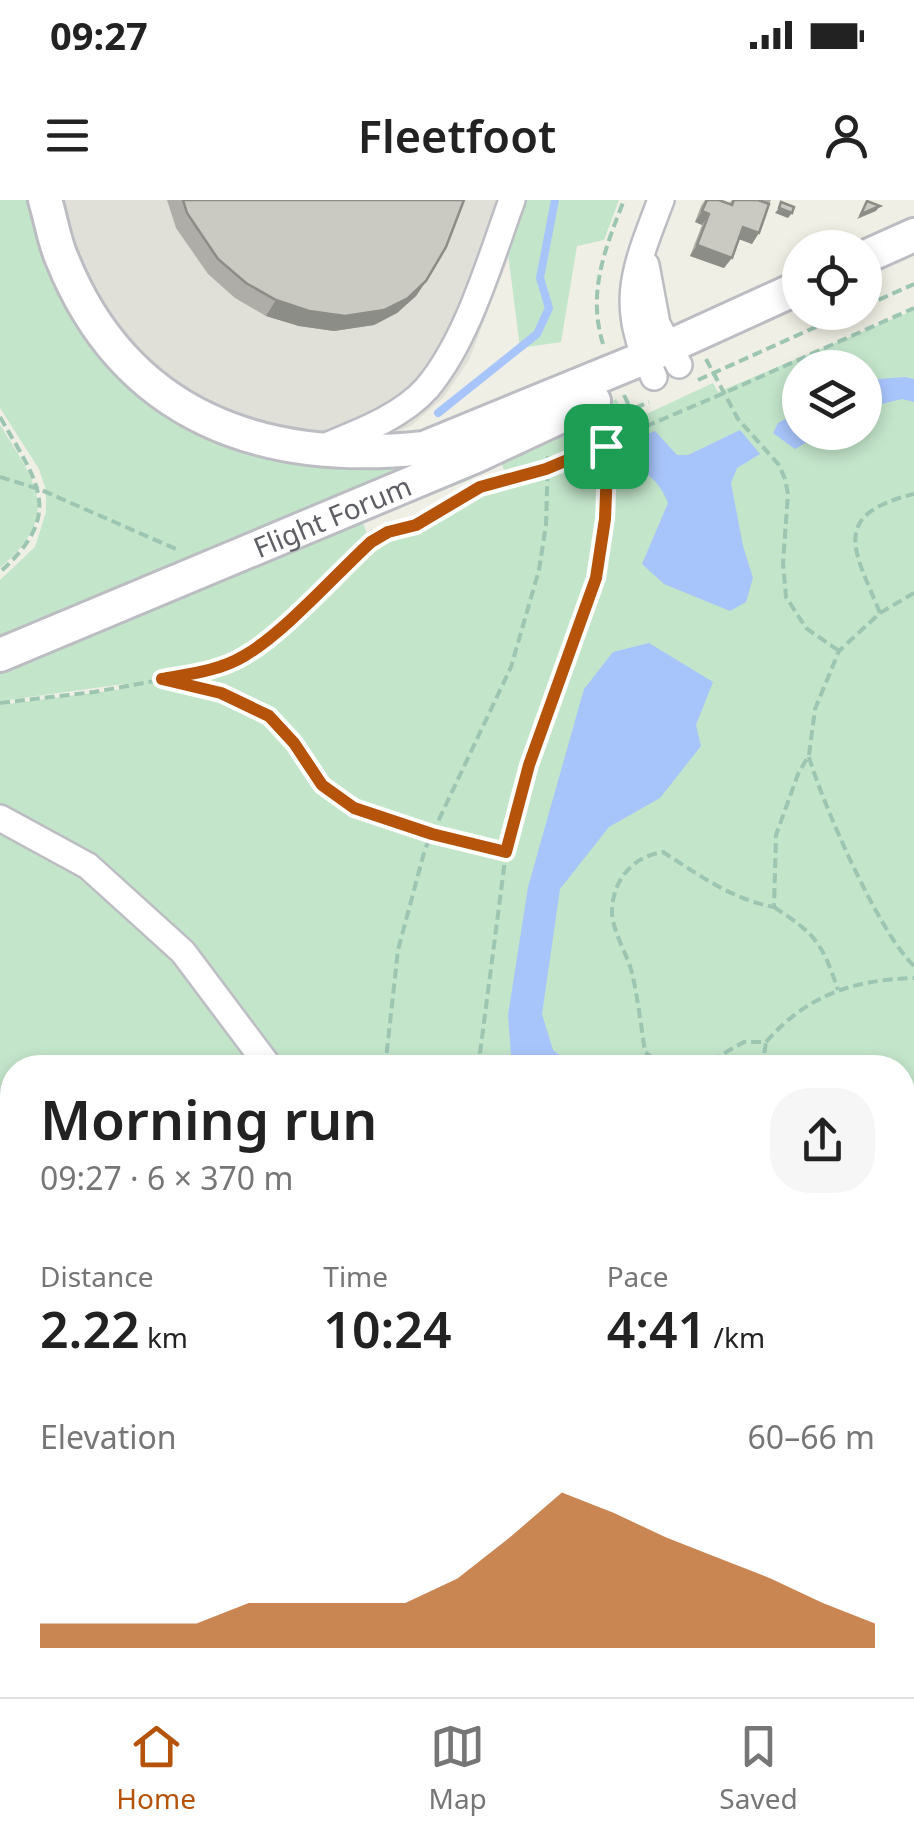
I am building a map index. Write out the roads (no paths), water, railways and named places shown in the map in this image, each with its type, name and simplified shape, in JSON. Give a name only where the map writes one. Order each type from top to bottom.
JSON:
[{"type":"street","name":"Flight Forum","points":[[45,200],[60,257],[82,303],[111,346],[152,388],[212,424],[269,442],[314,450],[424,448],[613,370],[668,370]]},
{"type":"street","points":[[314,450],[380,423],[425,390],[452,350],[512,200]]},
{"type":"street","points":[[661,200],[646,240],[646,274],[668,370]]},
{"type":"street","points":[[882,250],[914,235]]},
{"type":"street","points":[[882,274],[914,260]]},
{"type":"street","points":[[668,370],[782,299]]},
{"type":"street","points":[[668,370],[782,319]]},
{"type":"street","name":"Flight Forum","points":[[3,653],[476,456],[668,370]]},
{"type":"street","points":[[0,818],[88,866],[183,952],[260,1055]]},
{"type":"water","points":[[882,379],[914,379],[914,402],[902,399],[882,404]]},
{"type":"water","points":[[782,421],[782,440],[773,433]]},
{"type":"water","points":[[740,430],[760,454],[737,468],[731,483],[753,578],[746,602],[730,611],[664,584],[642,564],[668,503],[648,475],[615,463],[615,448],[655,431],[677,455],[688,455]]},
{"type":"water","points":[[649,643],[713,682],[696,725],[701,746],[660,798],[609,827],[560,889],[542,1014],[553,1050],[559,1055],[511,1055],[508,1015],[528,887],[584,689],[613,652]]},
{"type":"waterway","points":[[438,413],[537,334],[549,308],[540,278],[555,200]]}]
